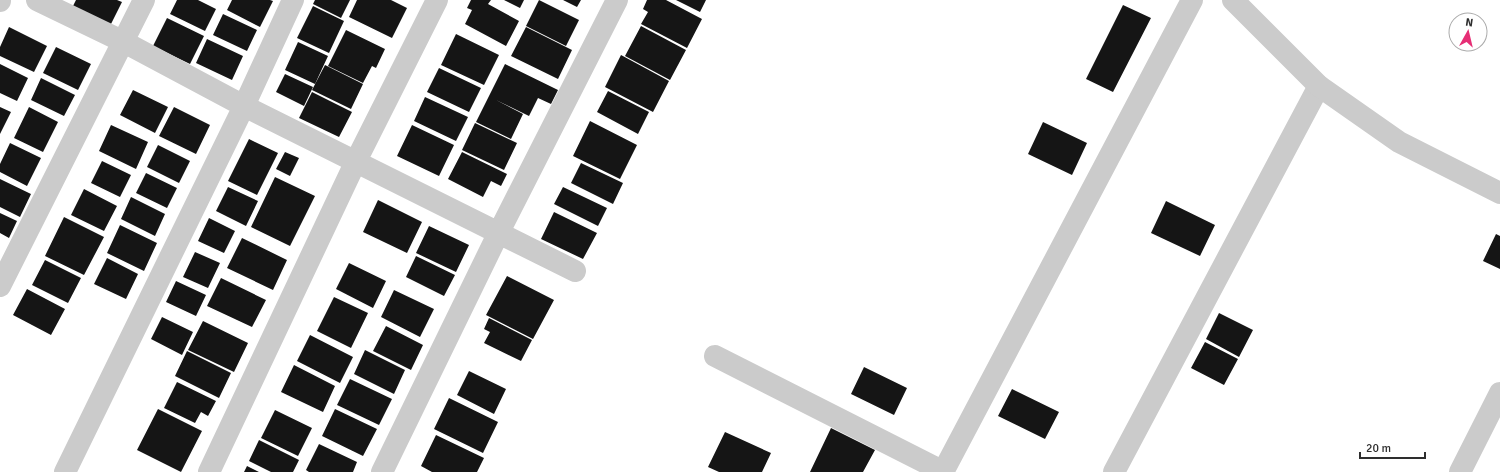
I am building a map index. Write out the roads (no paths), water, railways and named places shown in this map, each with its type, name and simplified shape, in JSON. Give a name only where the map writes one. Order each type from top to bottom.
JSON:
[{"type":"street","points":[[37,0],[124,42],[244,106],[576,271]]},
{"type":"street","points":[[0,286],[144,0]]},
{"type":"street","points":[[65,472],[244,106],[293,0]]},
{"type":"street","points":[[209,472],[356,161],[437,0]]},
{"type":"street","points":[[382,472],[499,232],[618,0]]},
{"type":"street","points":[[715,356],[943,472],[1192,0]]},
{"type":"street","points":[[1233,0],[1319,86],[1399,142],[1500,193]]},
{"type":"street","points":[[1114,472],[1319,86]]},
{"type":"street","points":[[1460,472],[1500,393]]}]
